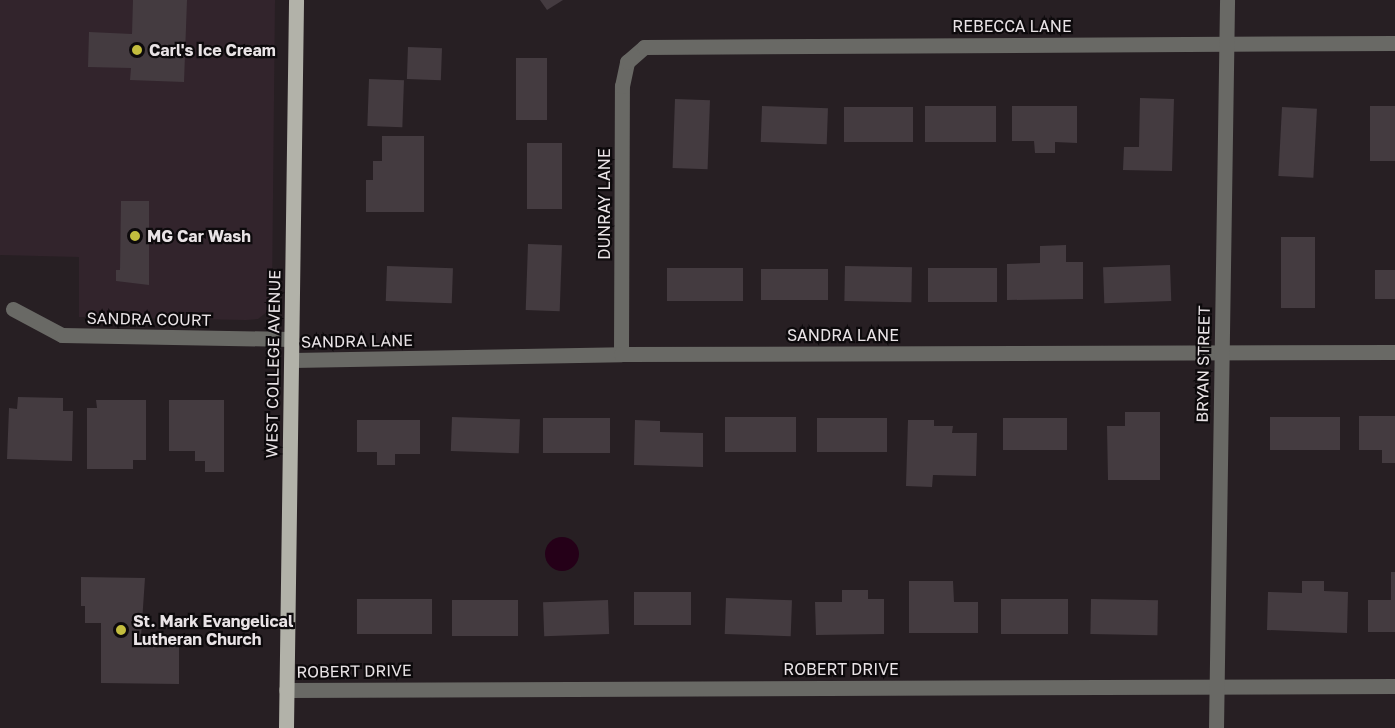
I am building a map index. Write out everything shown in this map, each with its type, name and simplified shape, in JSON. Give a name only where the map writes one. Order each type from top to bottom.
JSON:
[{"type":"main road","name":"WEST COLLEGE AVENUE","points":[[286,728],[296,0]]},
{"type":"street","name":"BRYAN STREET","points":[[1216,728],[1227,0]]},
{"type":"street","name":"REBECCA LANE","points":[[632,56],[644,47],[670,45],[1395,43]]},
{"type":"street","name":"DUNRAY LANE","points":[[621,354],[622,86],[627,62],[632,56]]},
{"type":"street","name":"SANDRA COURT","points":[[13,309],[62,335],[291,339]]},
{"type":"street","name":"SANDRA LANE","points":[[292,360],[621,354],[1395,352]]},
{"type":"street","name":"ROBERT DRIVE","points":[[286,690],[1395,686]]},
{"type":"shaded area","points":[[0,0],[275,0],[272,295],[268,311],[258,319],[246,320],[79,317],[79,257],[0,255]]},
{"type":"shaded area","points":[[562,537],[574,542],[579,554],[574,566],[562,571],[550,566],[545,554],[550,542]]},
{"type":"building","name":"Carl's Ice Cream","points":[[133,0],[187,0],[184,82],[130,80],[131,68],[88,67],[89,32],[132,34]]},
{"type":"building","points":[[540,0],[563,0],[547,10]]},
{"type":"building","points":[[408,47],[442,48],[441,80],[407,79]]},
{"type":"building","points":[[516,58],[547,58],[547,120],[516,120]]},
{"type":"building","points":[[369,79],[404,80],[402,127],[367,126]]},
{"type":"building","points":[[1140,98],[1174,99],[1172,171],[1123,170],[1124,147],[1139,147]]},
{"type":"building","points":[[675,99],[710,100],[708,169],[673,168]]},
{"type":"building","points":[[762,106],[828,108],[827,144],[761,142]]},
{"type":"building","points":[[925,106],[996,106],[996,142],[925,142]]},
{"type":"building","points":[[1012,106],[1077,106],[1077,143],[1055,142],[1055,153],[1035,153],[1034,141],[1012,141]]},
{"type":"building","points":[[1370,106],[1395,106],[1395,161],[1370,161]]},
{"type":"building","points":[[844,107],[913,107],[913,142],[844,142]]},
{"type":"building","points":[[1282,107],[1317,109],[1313,178],[1278,176]]},
{"type":"building","points":[[382,136],[424,136],[424,212],[366,212],[366,180],[373,180],[373,161],[382,161]]},
{"type":"building","points":[[527,143],[562,143],[562,209],[527,209]]},
{"type":"building","name":"MG Car Wash","points":[[121,201],[149,201],[149,285],[116,281],[116,270],[120,270]]},
{"type":"building","points":[[1281,237],[1315,237],[1315,308],[1281,308]]},
{"type":"building","points":[[528,244],[562,245],[560,311],[526,310]]},
{"type":"building","points":[[1066,245],[1066,262],[1083,262],[1083,299],[1007,300],[1007,264],[1040,263],[1040,246]]},
{"type":"building","points":[[1170,265],[1171,301],[1104,303],[1103,267]]},
{"type":"building","points":[[387,266],[453,268],[452,303],[386,301]]},
{"type":"building","points":[[845,266],[912,267],[911,302],[844,301]]},
{"type":"building","points":[[667,268],[743,268],[743,301],[667,301]]},
{"type":"building","points":[[928,268],[997,268],[997,302],[928,302]]},
{"type":"building","points":[[761,269],[828,269],[828,300],[761,300]]},
{"type":"building","points":[[1375,270],[1395,270],[1395,299],[1375,299]]},
{"type":"building","points":[[18,397],[63,398],[63,411],[73,411],[72,461],[7,459],[9,408],[17,409]]},
{"type":"building","points":[[96,400],[146,400],[146,460],[133,460],[133,469],[87,469],[87,408],[97,408]]},
{"type":"building","points":[[169,400],[224,400],[224,472],[205,472],[205,461],[195,461],[195,451],[169,451]]},
{"type":"building","points":[[1125,412],[1160,412],[1160,480],[1108,480],[1107,426],[1125,426]]},
{"type":"building","points":[[1359,416],[1395,416],[1395,463],[1382,463],[1382,450],[1359,450]]},
{"type":"building","points":[[452,417],[520,419],[519,453],[451,451]]},
{"type":"building","points":[[725,417],[796,417],[796,452],[725,452]]},
{"type":"building","points":[[1270,417],[1340,417],[1340,450],[1270,450]]},
{"type":"building","points":[[543,418],[610,418],[610,453],[543,453]]},
{"type":"building","points":[[817,418],[887,418],[887,452],[817,452]]},
{"type":"building","points":[[1003,418],[1067,418],[1067,450],[1003,450]]},
{"type":"building","points":[[357,420],[420,420],[420,454],[395,454],[395,465],[377,465],[377,452],[357,452]]},
{"type":"building","points":[[635,420],[660,421],[660,432],[703,433],[703,467],[634,465]]},
{"type":"building","points":[[908,420],[934,420],[934,426],[953,426],[952,433],[977,433],[976,476],[933,475],[932,487],[906,486]]},
{"type":"building","points":[[1391,572],[1395,572],[1395,632],[1368,632],[1368,600],[1391,600]]},
{"type":"building","name":"St. Mark Evangelical Lutheran Church","points":[[81,577],[145,578],[141,637],[179,637],[179,684],[101,683],[101,623],[85,623],[85,606],[81,606]]},
{"type":"building","points":[[909,581],[953,581],[954,602],[978,602],[978,633],[909,633]]},
{"type":"building","points":[[1302,581],[1324,581],[1324,591],[1348,592],[1347,633],[1267,630],[1268,592],[1302,593]]},
{"type":"building","points":[[842,590],[868,590],[868,599],[884,599],[884,634],[816,635],[815,602],[842,602]]},
{"type":"building","points":[[634,592],[691,592],[691,625],[634,625]]},
{"type":"building","points":[[726,598],[792,600],[791,636],[725,634]]},
{"type":"building","points":[[357,599],[432,599],[432,634],[357,634]]},
{"type":"building","points":[[1001,599],[1068,599],[1068,634],[1001,634]]},
{"type":"building","points":[[1091,599],[1158,600],[1157,635],[1090,634]]},
{"type":"building","points":[[452,600],[518,600],[518,636],[452,636]]},
{"type":"building","points":[[608,600],[609,634],[544,636],[543,602]]},
{"type":"place","name":"Carl's Ice Cream","points":[[137,50]]},
{"type":"place","name":"MG Car Wash","points":[[135,236]]},
{"type":"place","name":"St. Mark Evangelical Lutheran Church","points":[[121,630]]}]
